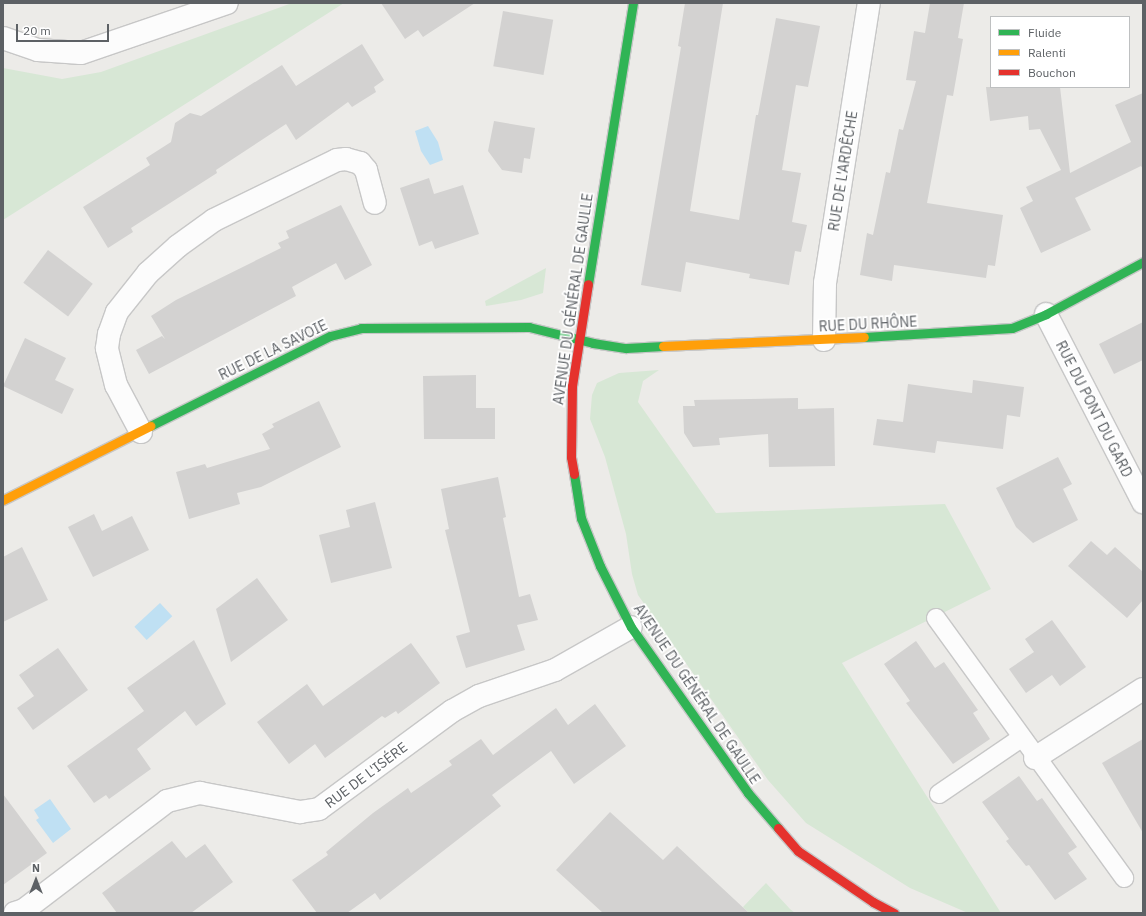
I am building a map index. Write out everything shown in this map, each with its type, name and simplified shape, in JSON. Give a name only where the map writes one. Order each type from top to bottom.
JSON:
[{"type":"street","points":[[3,38],[32,48],[65,53],[81,53],[227,3]]},
{"type":"street","name":"AVENUE DU GÉNÉRAL DE GAULLE","points":[[633,3],[579,339],[571,402],[571,457],[581,518],[600,566],[631,627],[748,793],[798,851],[873,902],[894,913]]},
{"type":"street","name":"RUE DE L'ARDÊCHE","points":[[824,340],[825,283],[869,3]]},
{"type":"street","points":[[141,432],[116,385],[107,348],[108,334],[117,312],[148,273],[178,246],[214,220],[337,160],[346,159],[360,163],[366,170],[375,203]]},
{"type":"street","name":"RUE DU RHÔNE","points":[[579,339],[626,348],[824,340],[1012,328],[1046,314],[1143,262]]},
{"type":"street","name":"RUE DU PONT DU GARD","points":[[1046,314],[1143,502]]},
{"type":"street","name":"RUE DE LA SAVOIE","points":[[3,500],[330,336],[361,328],[529,327],[579,339]]},
{"type":"street","name":"RUE DE L'ISÉRE","points":[[15,913],[24,910],[167,801],[186,794],[204,793],[300,812],[319,809],[456,708],[479,696],[555,670],[631,627]]},
{"type":"street","points":[[1035,758],[1143,689]]},
{"type":"lane","points":[[936,618],[1035,758],[1080,814],[1124,878]]},
{"type":"lane","points":[[939,794],[1021,738]]},
{"type":"green space","points":[[292,3],[344,3],[3,220],[3,68],[62,79],[101,72]]},
{"type":"green space","points":[[546,268],[543,293],[521,300],[486,306],[485,301]]},
{"type":"green space","points":[[659,370],[643,381],[638,402],[716,513],[945,504],[991,589],[842,663],[1001,913],[968,913],[910,888],[806,823],[768,780],[638,595],[632,574],[626,534],[605,457],[590,419],[592,395],[597,383],[619,373]]},
{"type":"green space","points":[[766,883],[795,913],[749,913],[743,907]]},
{"type":"water","points":[[428,126],[438,142],[443,160],[430,165],[421,151],[415,131]]},
{"type":"water","points":[[160,603],[172,616],[147,640],[134,627]]},
{"type":"water","points":[[50,799],[71,829],[53,843],[36,820],[39,818],[34,810]]},
{"type":"building","points":[[381,3],[475,3],[423,37],[418,30],[405,39]]},
{"type":"building","points":[[685,3],[723,3],[690,211],[739,220],[756,115],[758,115],[776,18],[820,26],[808,87],[796,85],[782,170],[801,173],[792,222],[807,225],[801,252],[795,251],[789,285],[749,278],[750,274],[686,262],[681,292],[641,285],[681,47],[678,46]]},
{"type":"building","points":[[930,3],[964,3],[958,38],[963,39],[953,96],[947,95],[927,203],[1003,215],[995,266],[988,265],[986,278],[894,265],[892,281],[860,275],[867,233],[873,235],[886,172],[890,173],[899,129],[903,130],[916,81],[906,80],[914,31],[925,33]]},
{"type":"building","points":[[503,11],[553,20],[544,75],[493,66]]},
{"type":"building","points":[[362,44],[384,80],[374,87],[376,92],[352,107],[348,102],[296,140],[286,124],[216,170],[217,173],[131,228],[133,232],[108,248],[83,207],[150,165],[146,158],[171,142],[175,123],[190,113],[201,116],[282,65],[296,86]]},
{"type":"building","points":[[986,87],[1060,88],[1070,173],[1131,142],[1115,105],[1143,93],[1143,169],[1141,166],[1075,198],[1091,230],[1041,253],[1020,208],[1033,201],[1026,187],[1061,170],[1040,129],[1029,130],[1028,116],[990,121]]},
{"type":"building","points":[[494,121],[535,128],[530,159],[524,158],[522,173],[502,170],[488,151]]},
{"type":"building","points":[[429,178],[434,194],[463,185],[479,234],[435,249],[432,241],[419,246],[400,188]]},
{"type":"building","points":[[341,205],[372,265],[345,280],[336,263],[292,287],[296,296],[149,374],[136,350],[162,336],[165,339],[151,316],[176,300],[281,248],[278,243],[289,238],[286,231]]},
{"type":"building","points":[[48,250],[93,284],[68,316],[23,283]]},
{"type":"building","points":[[1143,322],[1143,360],[1114,374],[1099,344]]},
{"type":"building","points":[[25,338],[66,358],[55,380],[74,389],[62,414],[3,386]]},
{"type":"building","points":[[476,375],[476,408],[495,408],[495,439],[424,439],[423,376]]},
{"type":"building","points":[[973,380],[1024,387],[1020,417],[1007,415],[1003,449],[937,441],[935,453],[873,445],[877,419],[903,422],[908,384],[972,393]]},
{"type":"building","points":[[798,398],[798,409],[834,408],[835,466],[769,467],[768,434],[719,438],[720,445],[693,447],[684,433],[683,406],[695,406],[694,400]]},
{"type":"building","points":[[319,401],[341,447],[261,487],[237,493],[240,504],[189,519],[176,472],[205,464],[207,468],[270,449],[262,434],[274,427],[272,424]]},
{"type":"building","points":[[1058,457],[1072,484],[1063,489],[1078,520],[1033,543],[1016,527],[996,488]]},
{"type":"building","points":[[498,477],[506,517],[503,518],[519,597],[530,594],[538,620],[517,625],[525,650],[466,668],[456,636],[470,632],[445,530],[449,529],[441,489]]},
{"type":"building","points":[[375,502],[392,568],[331,583],[319,535],[350,527],[346,510]]},
{"type":"building","points":[[94,514],[102,531],[132,516],[149,550],[93,577],[68,527]]},
{"type":"building","points":[[1091,541],[1107,555],[1115,547],[1143,572],[1143,600],[1127,618],[1068,566]]},
{"type":"building","points":[[22,547],[48,600],[3,622],[3,557]]},
{"type":"building","points":[[257,578],[288,620],[231,662],[216,609]]},
{"type":"building","points":[[1052,620],[1086,667],[1060,686],[1052,675],[1026,693],[1009,669],[1034,652],[1025,639]]},
{"type":"building","points":[[194,640],[226,704],[196,726],[185,711],[137,749],[151,769],[109,799],[106,795],[94,803],[67,766],[144,711],[127,688]]},
{"type":"building","points":[[916,641],[935,668],[944,662],[978,710],[973,713],[990,739],[953,764],[906,703],[910,701],[884,664]]},
{"type":"building","points":[[411,643],[440,683],[398,714],[396,711],[385,718],[382,716],[325,758],[315,744],[289,764],[257,722],[307,684],[323,706]]},
{"type":"building","points":[[58,648],[88,690],[33,730],[17,708],[34,696],[19,675]]},
{"type":"building","points":[[595,704],[626,746],[574,784],[551,751],[492,795],[501,806],[380,900],[375,893],[347,913],[317,913],[292,880],[328,855],[326,852],[373,813],[408,788],[411,793],[452,765],[449,761],[481,739],[493,755],[556,708],[568,725]]},
{"type":"building","points":[[1143,739],[1143,833],[1102,763]]},
{"type":"building","points":[[1019,776],[1037,801],[1042,798],[1077,847],[1068,853],[1087,879],[1055,900],[1029,865],[1026,866],[1006,841],[1009,839],[982,802]]},
{"type":"building","points":[[3,794],[47,853],[3,885]]},
{"type":"building","points":[[610,812],[663,860],[677,846],[749,913],[603,913],[556,870]]},
{"type":"building","points":[[172,841],[186,858],[205,844],[233,882],[191,913],[117,913],[102,893]]},
{"type":"traffic: fast","points":[[588,284],[633,3]]},
{"type":"traffic: fast","points":[[864,337],[1012,328],[1046,314],[1143,262]]},
{"type":"traffic: fast","points":[[150,426],[330,336],[361,328],[529,327],[593,343],[626,348],[663,346]]},
{"type":"traffic: fast","points":[[574,474],[581,518],[600,566],[631,627],[748,793],[778,828]]},
{"type":"traffic: slow","points":[[663,346],[864,337]]},
{"type":"traffic: slow","points":[[3,500],[150,426]]},
{"type":"traffic: jam","points":[[574,474],[571,457],[572,386],[588,284]]},
{"type":"traffic: jam","points":[[778,828],[798,851],[873,902],[894,913]]}]
